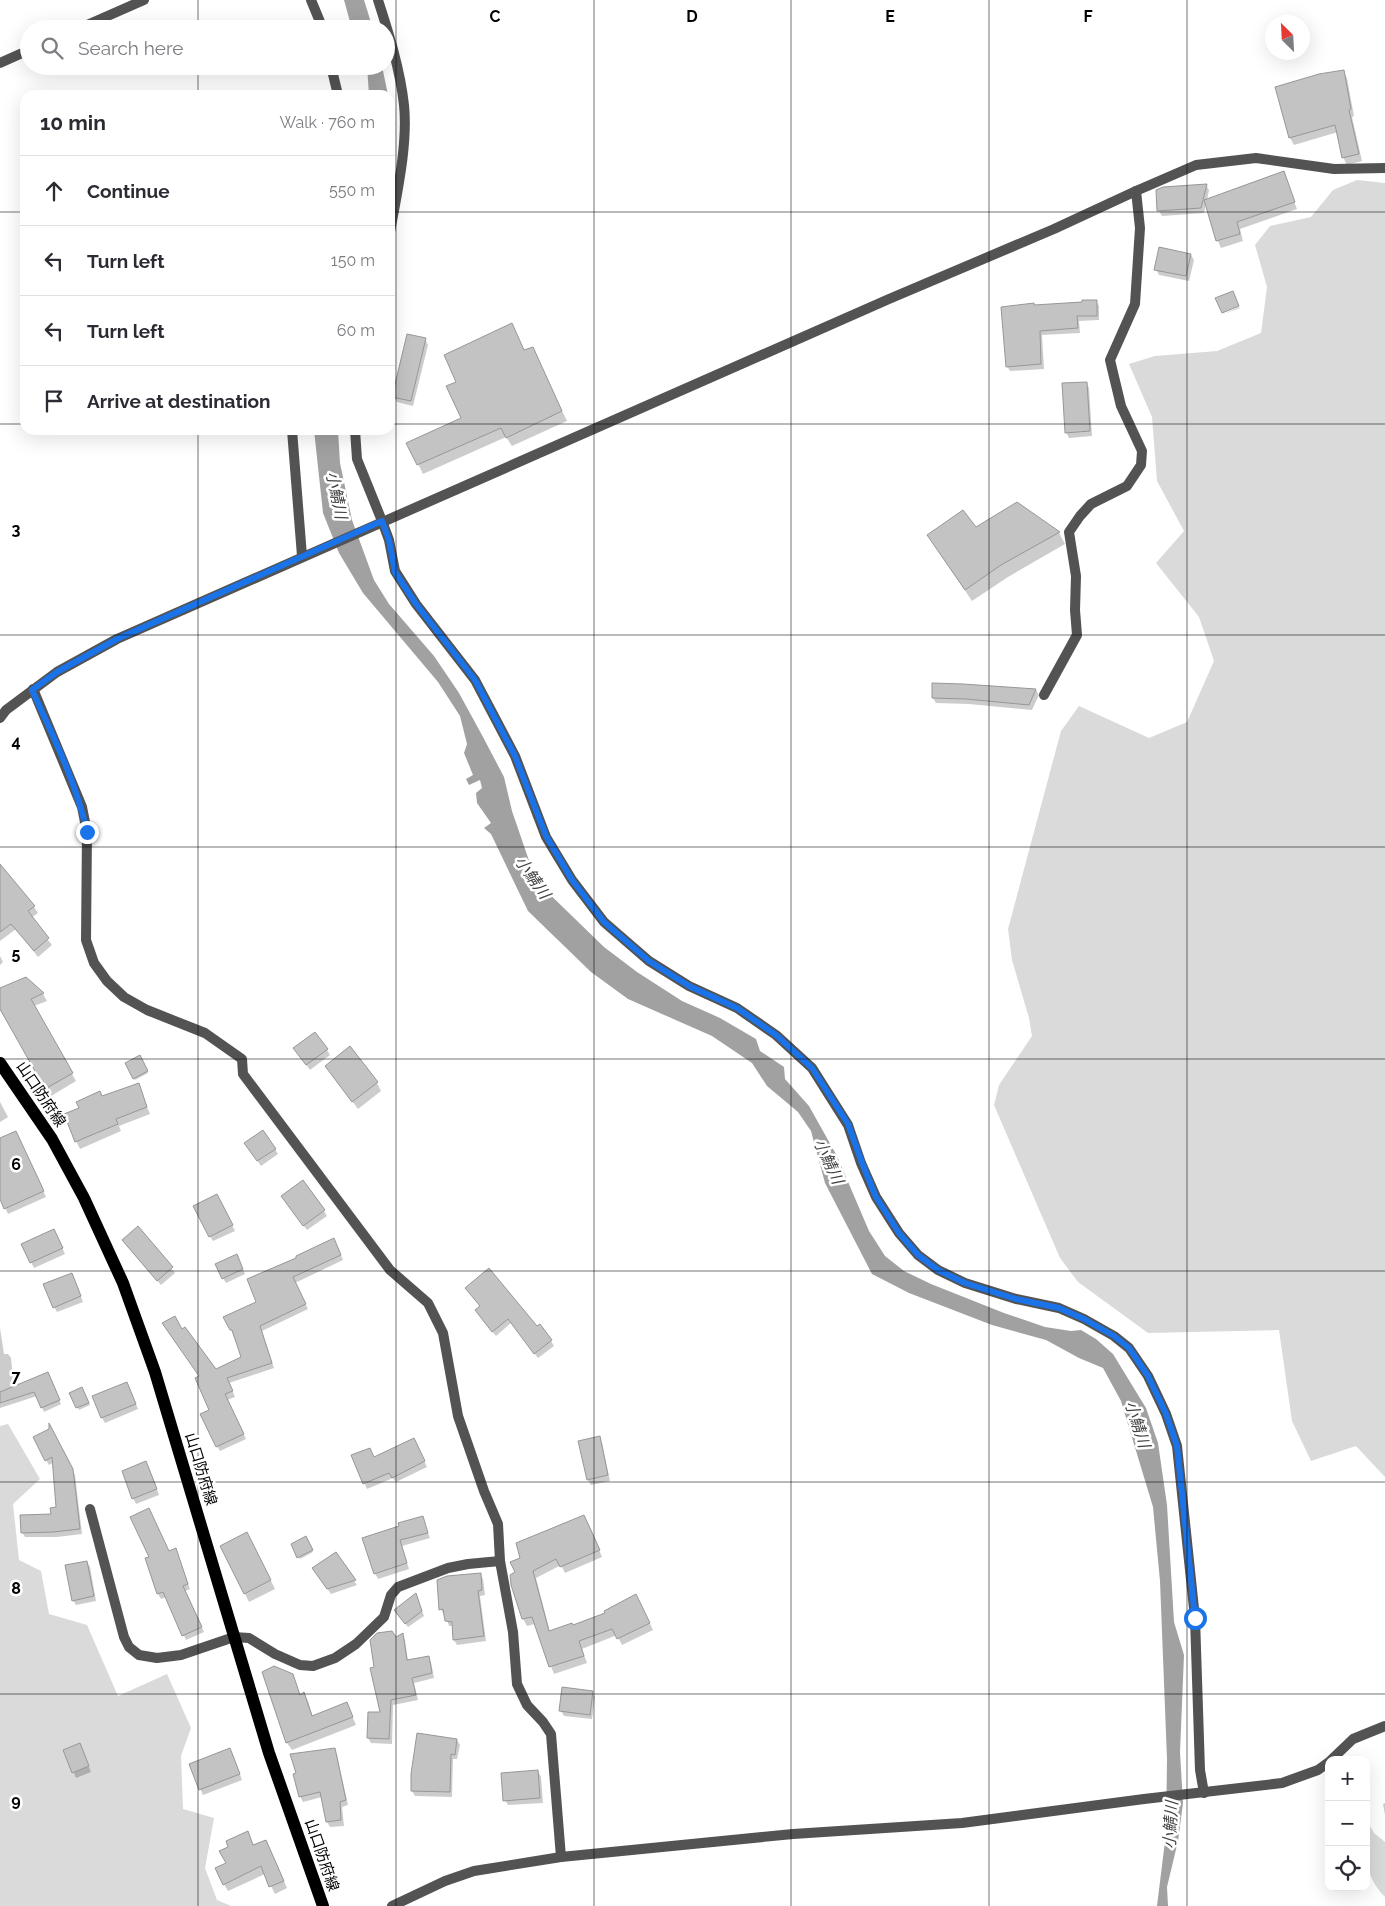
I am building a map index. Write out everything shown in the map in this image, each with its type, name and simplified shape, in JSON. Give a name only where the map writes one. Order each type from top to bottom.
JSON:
[{"type":"main road","name":"山口防府線","points":[[0,1063],[52,1139],[84,1198],[123,1283],[155,1372],[269,1753],[323,1906]]},
{"type":"street","points":[[98,20],[144,0]]},
{"type":"street","points":[[311,0],[319,20]]},
{"type":"street","points":[[378,0],[385,20]]},
{"type":"street","points":[[0,62],[20,54]]},
{"type":"street","points":[[395,56],[404,106],[403,147],[395,199]]},
{"type":"street","points":[[333,75],[337,90]]},
{"type":"street","points":[[0,718],[6,710],[57,672],[117,639],[302,556],[889,299],[1054,229],[1196,165],[1256,158],[1334,169],[1385,168]]},
{"type":"street","points":[[1044,695],[1077,635],[1074,610],[1076,576],[1069,532],[1091,504],[1127,486],[1141,465],[1142,452],[1121,406],[1110,360],[1135,304],[1140,228],[1136,191]]},
{"type":"street","points":[[292,435],[302,556]]},
{"type":"street","points":[[356,435],[358,458],[389,540],[395,572],[416,604],[475,680],[515,756],[546,836],[572,880],[604,922],[649,961],[689,986],[737,1008],[776,1035],[812,1068],[844,1117],[850,1138],[876,1197],[899,1233],[918,1255],[938,1270],[965,1283],[1016,1299],[1059,1308],[1084,1319],[1114,1336],[1129,1348],[1148,1376],[1166,1414],[1177,1446],[1195,1618],[1201,1793]]},
{"type":"street","points":[[32,690],[82,807],[87,832],[86,940],[94,963],[124,997],[147,1010],[205,1033],[242,1059],[243,1074],[390,1270],[428,1303],[442,1333],[458,1416],[484,1491],[498,1524],[500,1561],[513,1632],[517,1684],[527,1705],[551,1734],[561,1857]]},
{"type":"street","points":[[90,1510],[124,1637],[129,1647],[139,1655],[157,1658],[182,1655],[234,1637],[249,1638],[275,1654],[300,1665],[312,1666],[335,1658],[356,1644],[384,1617],[391,1595],[398,1587],[448,1568],[500,1561]]},
{"type":"street","points":[[1335,1756],[1353,1739],[1385,1726]]},
{"type":"street","points":[[392,1906],[474,1871],[561,1857],[793,1834],[962,1823],[1282,1783],[1318,1770],[1325,1765]]},
{"type":"shaded area","points":[[1357,180],[1385,183],[1385,1477],[1356,1446],[1311,1461],[1292,1421],[1279,1330],[1148,1333],[1078,1282],[1060,1258],[994,1105],[999,1085],[1032,1036],[1029,1018],[1012,960],[1008,929],[1061,731],[1079,706],[1149,738],[1187,722],[1214,661],[1199,617],[1156,563],[1184,531],[1157,481],[1152,417],[1129,364],[1155,356],[1217,351],[1261,333],[1267,287],[1255,245],[1270,226],[1311,217],[1333,190]]},
{"type":"shaded area","points":[[8,1424],[40,1479],[13,1504],[19,1560],[41,1571],[49,1614],[87,1625],[118,1696],[167,1674],[191,1728],[181,1756],[183,1809],[214,1818],[205,1868],[217,1900],[231,1906],[0,1906],[0,1426]]},
{"type":"shaded area","points":[[1370,1826],[1374,1833],[1385,1842],[1385,1897],[1370,1873]]},
{"type":"water","points":[[344,0],[364,0],[370,20],[350,20]]},
{"type":"water","points":[[368,75],[384,75],[387,90],[369,90]]},
{"type":"water","name":"小鯖川","points":[[315,435],[338,435],[340,463],[352,520],[374,580],[389,604],[434,656],[459,693],[483,737],[504,777],[512,811],[536,881],[604,947],[637,972],[682,1001],[720,1018],[756,1039],[760,1051],[784,1067],[785,1079],[809,1106],[837,1156],[869,1231],[885,1256],[904,1271],[931,1284],[1004,1313],[1045,1327],[1071,1331],[1081,1330],[1096,1339],[1113,1354],[1146,1408],[1158,1443],[1167,1505],[1174,1622],[1184,1655],[1180,1752],[1183,1803],[1178,1841],[1167,1887],[1168,1906],[1157,1906],[1166,1833],[1167,1759],[1160,1581],[1153,1507],[1121,1401],[1103,1368],[1079,1358],[1046,1340],[992,1325],[909,1293],[872,1274],[825,1183],[811,1131],[798,1112],[767,1086],[752,1063],[712,1036],[628,999],[591,972],[528,911],[491,834],[484,828],[491,823],[477,803],[476,793],[482,788],[480,780],[469,785],[466,779],[473,775],[464,753],[467,744],[460,716],[438,682],[363,593],[339,553],[323,513]]},
{"type":"building","points":[[1344,70],[1351,109],[1349,110],[1359,154],[1342,158],[1335,125],[1289,138],[1275,87],[1319,74]]},
{"type":"building","points":[[1284,171],[1295,202],[1237,222],[1240,234],[1216,241],[1204,200]]},
{"type":"building","points":[[1207,184],[1201,208],[1157,211],[1156,190],[1163,187]]},
{"type":"building","points":[[1159,247],[1191,254],[1186,276],[1154,270]]},
{"type":"building","points":[[1233,291],[1239,306],[1222,313],[1215,298]]},
{"type":"building","points":[[1082,300],[1097,300],[1097,316],[1077,316],[1078,328],[1040,331],[1041,364],[1006,367],[1001,307],[1034,303],[1034,305],[1082,302]]},
{"type":"building","points":[[512,323],[524,350],[533,347],[562,411],[506,438],[501,428],[417,465],[406,443],[461,418],[446,386],[456,382],[444,355]]},
{"type":"building","points":[[407,334],[426,338],[411,401],[395,398],[395,384]]},
{"type":"building","points":[[1087,382],[1090,431],[1065,433],[1062,383]]},
{"type":"building","points":[[1017,502],[1060,532],[1001,565],[965,590],[927,535],[963,510],[976,527]]},
{"type":"building","points":[[932,683],[1036,689],[1029,705],[932,698]]},
{"type":"building","points":[[0,864],[35,906],[28,911],[49,938],[34,951],[11,924],[0,932]]},
{"type":"building","points":[[26,977],[44,993],[31,999],[73,1073],[45,1089],[0,1009],[0,988]]},
{"type":"building","points":[[315,1032],[328,1049],[306,1065],[293,1048]]},
{"type":"building","points":[[350,1046],[378,1082],[352,1102],[325,1066]]},
{"type":"building","points":[[140,1055],[148,1071],[133,1079],[125,1063]]},
{"type":"building","points":[[139,1083],[147,1107],[116,1119],[118,1124],[75,1142],[64,1114],[79,1108],[76,1102],[100,1091],[102,1096]]},
{"type":"building","points":[[263,1130],[276,1149],[257,1161],[244,1143]]},
{"type":"building","points":[[16,1131],[44,1191],[4,1209],[0,1199],[0,1138]]},
{"type":"building","points":[[303,1180],[325,1210],[303,1226],[281,1196]]},
{"type":"building","points":[[217,1194],[233,1225],[209,1237],[193,1206]]},
{"type":"building","points":[[138,1226],[173,1267],[157,1281],[122,1240]]},
{"type":"building","points":[[54,1229],[63,1248],[30,1263],[21,1244]]},
{"type":"building","points":[[334,1238],[341,1255],[293,1277],[306,1304],[260,1326],[272,1363],[227,1378],[233,1391],[225,1394],[244,1434],[216,1447],[200,1414],[209,1410],[195,1378],[199,1376],[162,1323],[175,1316],[182,1329],[185,1327],[216,1369],[241,1357],[232,1330],[230,1330],[223,1317],[256,1302],[247,1279],[296,1258],[296,1256]]},
{"type":"building","points":[[237,1254],[243,1269],[222,1279],[215,1264]]},
{"type":"building","points":[[489,1268],[537,1326],[540,1324],[552,1340],[534,1354],[508,1319],[492,1332],[475,1310],[480,1306],[465,1288]]},
{"type":"building","points":[[72,1273],[81,1296],[53,1308],[43,1284]]},
{"type":"building","points":[[48,1372],[60,1400],[41,1408],[34,1392],[0,1403],[0,1392]]},
{"type":"building","points":[[127,1382],[136,1404],[101,1418],[92,1396]]},
{"type":"building","points":[[82,1387],[89,1403],[76,1408],[69,1393]]},
{"type":"building","points":[[49,1423],[73,1469],[80,1529],[21,1533],[20,1515],[51,1514],[50,1508],[56,1507],[52,1457],[45,1461],[33,1437],[49,1429]]},
{"type":"building","points":[[600,1436],[608,1475],[587,1480],[578,1441]]},
{"type":"building","points":[[414,1438],[425,1461],[392,1478],[389,1473],[363,1484],[351,1455],[370,1448],[374,1457]]},
{"type":"building","points":[[146,1461],[157,1489],[132,1499],[122,1471]]},
{"type":"building","points":[[149,1508],[169,1551],[176,1548],[188,1584],[183,1586],[202,1627],[182,1636],[163,1592],[157,1594],[145,1558],[149,1557],[130,1517]]},
{"type":"building","points":[[584,1515],[600,1550],[560,1567],[556,1559],[533,1571],[549,1631],[572,1623],[573,1625],[605,1613],[604,1611],[636,1594],[650,1623],[617,1639],[612,1629],[579,1641],[584,1656],[549,1667],[532,1617],[522,1619],[511,1585],[510,1575],[515,1572],[510,1562],[520,1558],[516,1543]]},
{"type":"building","points":[[423,1516],[428,1533],[400,1540],[407,1563],[374,1574],[362,1538],[399,1526],[398,1523]]},
{"type":"building","points":[[247,1532],[271,1580],[244,1594],[220,1546]]},
{"type":"building","points":[[306,1536],[313,1550],[297,1558],[291,1544]]},
{"type":"building","points":[[336,1552],[356,1580],[327,1589],[312,1568]]},
{"type":"building","points":[[87,1561],[94,1596],[72,1601],[65,1565]]},
{"type":"building","points":[[481,1573],[482,1590],[478,1591],[484,1636],[453,1640],[452,1622],[445,1621],[443,1609],[439,1610],[437,1580],[447,1576]]},
{"type":"building","points":[[416,1593],[422,1611],[405,1624],[394,1610]]},
{"type":"building","points":[[392,1631],[396,1637],[403,1633],[407,1660],[429,1656],[432,1673],[412,1678],[416,1695],[391,1700],[389,1739],[367,1738],[368,1712],[380,1712],[370,1668],[374,1667],[370,1640],[377,1633]]},
{"type":"building","points":[[274,1666],[293,1674],[300,1695],[304,1692],[312,1716],[347,1702],[353,1717],[286,1743],[262,1672]]},
{"type":"building","points":[[562,1687],[593,1691],[590,1715],[559,1711]]},
{"type":"building","points":[[417,1733],[457,1739],[455,1755],[451,1754],[450,1792],[411,1791],[411,1774]]},
{"type":"building","points":[[80,1743],[89,1766],[72,1773],[63,1750]]},
{"type":"building","points":[[230,1748],[240,1774],[199,1790],[189,1764]]},
{"type":"building","points":[[335,1748],[346,1800],[340,1802],[341,1820],[326,1822],[320,1792],[299,1797],[293,1774],[296,1773],[290,1754]]},
{"type":"building","points":[[538,1770],[540,1798],[503,1801],[501,1773]]},
{"type":"building","points":[[248,1831],[253,1845],[266,1840],[284,1881],[269,1887],[261,1866],[223,1885],[215,1868],[226,1863],[219,1851],[228,1847],[226,1841]]},
{"type":"route","points":[[87,832],[82,807],[70,775],[32,690],[57,672],[117,639],[382,521],[389,540],[395,572],[416,604],[475,680],[515,756],[546,836],[572,880],[604,922],[649,961],[689,986],[737,1008],[776,1035],[812,1068],[848,1124],[876,1197],[899,1233],[918,1255],[938,1270],[965,1283],[1016,1299],[1059,1308],[1084,1319],[1114,1336],[1129,1348],[1148,1376],[1166,1414],[1177,1446],[1195,1618]]}]
